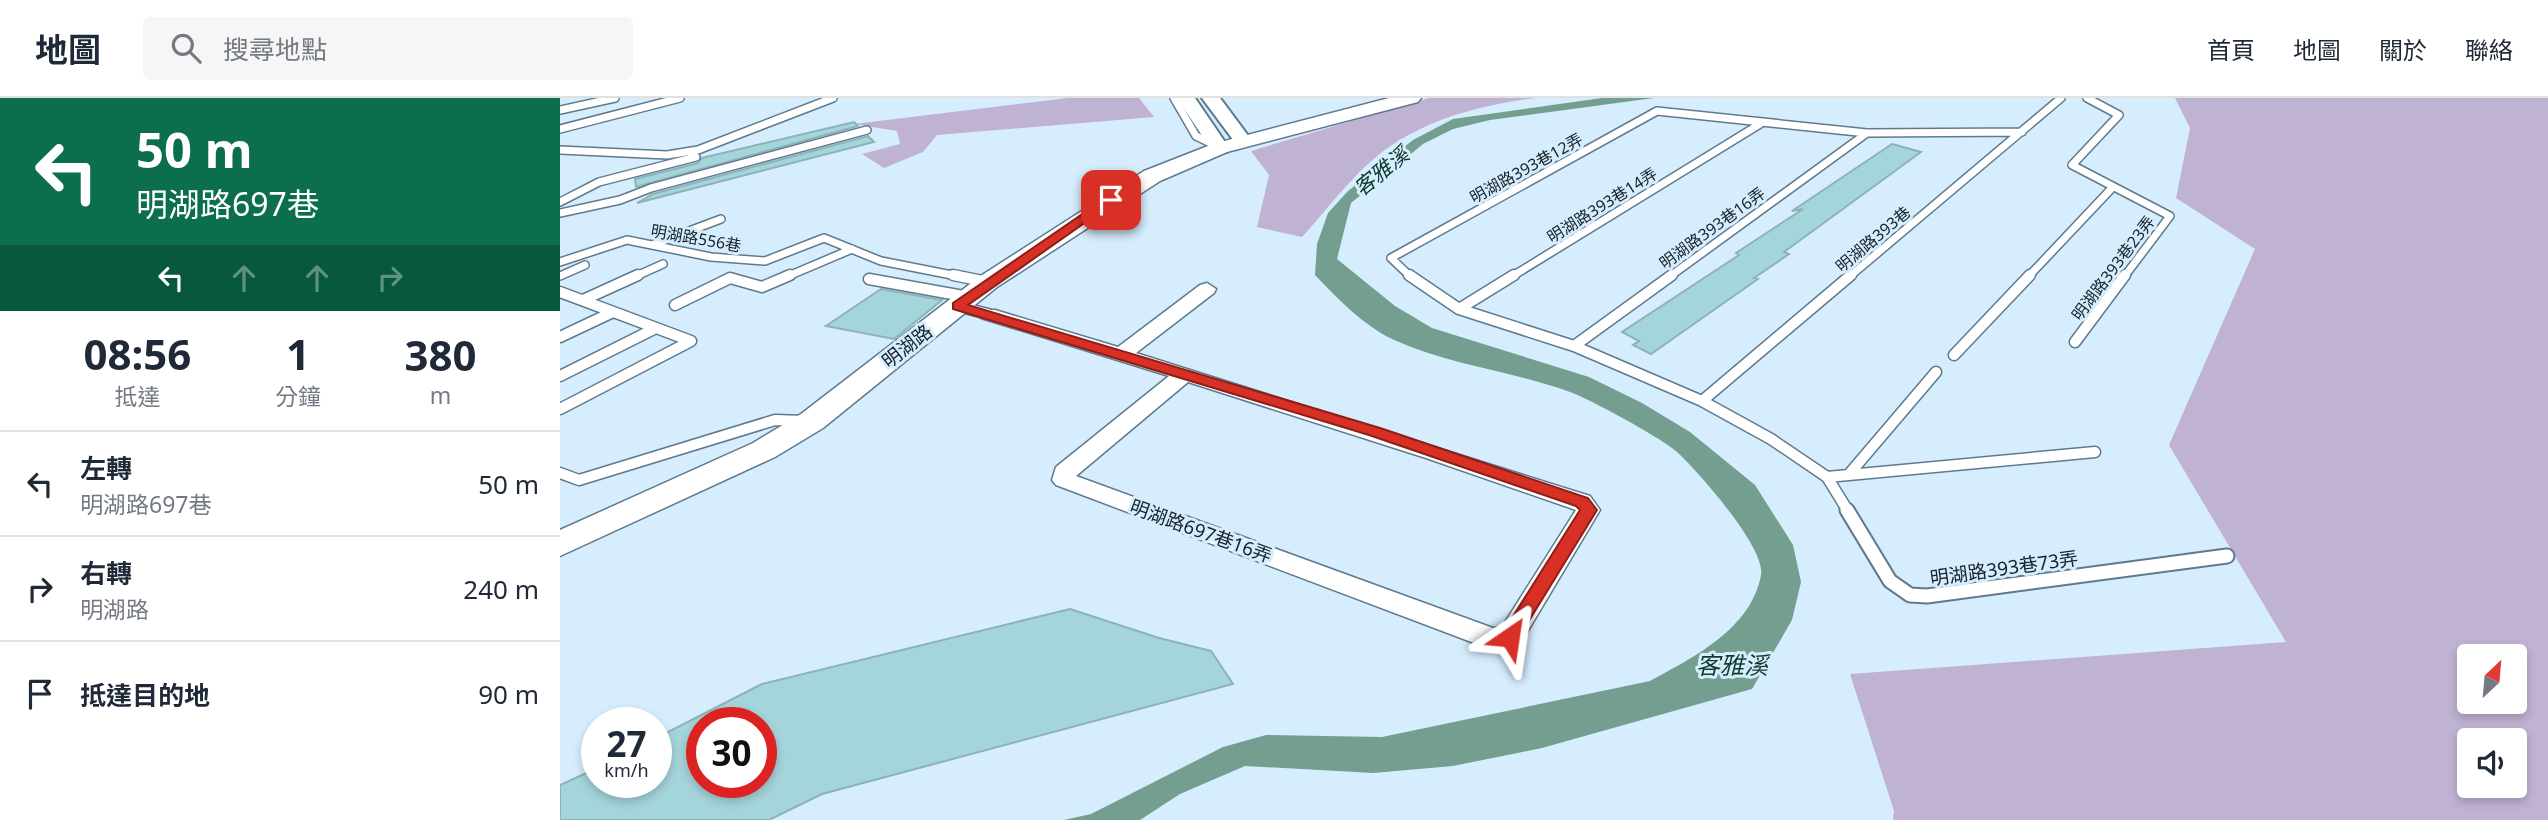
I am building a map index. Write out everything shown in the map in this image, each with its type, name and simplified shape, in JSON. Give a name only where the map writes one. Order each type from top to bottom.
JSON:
[{"type":"main road","name":"明湖路","points":[[560,544],[764,450],[812,421],[1121,194],[1152,176],[1231,144],[1411,98]]},
{"type":"street","points":[[1186,98],[1231,144]]},
{"type":"street","points":[[1212,98],[1231,144]]},
{"type":"street","points":[[1121,355],[1207,289]]},
{"type":"street","points":[[976,300],[1121,355],[1186,373]]},
{"type":"street","name":"明湖路697巷16弄","points":[[1186,373],[1375,432],[1582,502],[1588,510],[1510,637],[1492,639],[1064,480],[1064,472],[1186,373]]},
{"type":"lane","points":[[560,110],[615,98]]},
{"type":"lane","points":[[560,129],[680,98]]},
{"type":"lane","points":[[560,150],[667,155],[698,150],[727,142],[833,98]]},
{"type":"lane","points":[[1174,98],[1196,136],[1231,144],[1242,128],[1219,98]]},
{"type":"lane","name":"明湖路393巷","points":[[1702,401],[2062,98]]},
{"type":"lane","name":"明湖路393巷23弄","points":[[2075,342],[2170,216],[2072,165],[2119,115],[2087,98]]},
{"type":"lane","name":"明湖路393巷12弄","points":[[1702,401],[1574,346],[1459,309],[1420,285],[1391,258],[1657,111],[1760,124],[1867,133],[2022,132]]},
{"type":"lane","name":"明湖路393巷14弄","points":[[1459,309],[1760,124]]},
{"type":"lane","points":[[560,213],[620,200],[651,188],[867,130]]},
{"type":"lane","name":"明湖路393巷16弄","points":[[1574,346],[1867,133]]},
{"type":"lane","points":[[560,202],[599,182],[729,147],[732,143],[727,142]]},
{"type":"lane","points":[[1954,355],[2112,188]]},
{"type":"lane","points":[[651,246],[721,219]]},
{"type":"lane","name":"明湖路556巷","points":[[560,262],[628,240],[745,261],[765,261],[824,238],[976,300]]},
{"type":"lane","points":[[674,305],[730,278],[762,287],[852,248]]},
{"type":"lane","points":[[583,300],[663,264]]},
{"type":"lane","points":[[560,276],[585,265]]},
{"type":"lane","points":[[869,279],[976,300]]},
{"type":"lane","points":[[560,292],[691,341],[560,409]]},
{"type":"lane","points":[[560,337],[613,312]]},
{"type":"lane","points":[[560,376],[656,328]]},
{"type":"lane","points":[[1850,473],[1936,372]]},
{"type":"lane","name":"明湖路393巷73弄","points":[[1702,401],[1772,439],[1827,477],[1890,581],[1903,591],[1919,597],[2227,556]]},
{"type":"lane","points":[[560,472],[579,480],[775,419],[812,421]]},
{"type":"lane","points":[[1827,477],[2095,452]]},
{"type":"shaded area","points":[[1068,98],[1139,98],[1154,117],[937,135],[923,152],[884,168],[862,154],[900,144],[897,131],[854,124]]},
{"type":"shaded area","points":[[1429,98],[1536,98],[1452,116],[1393,144],[1356,175],[1302,237],[1257,227],[1269,175],[1251,151]]},
{"type":"shaded area","points":[[2175,98],[2548,98],[2548,820],[1893,820],[1894,811],[1850,674],[2286,642],[2169,445],[2255,249],[2176,198],[2190,128]]},
{"type":"water","name":"客雅溪","points":[[1602,98],[1654,98],[1490,120],[1453,129],[1423,144],[1351,203],[1337,259],[1395,306],[1432,328],[1589,377],[1642,403],[1690,432],[1755,485],[1793,545],[1801,582],[1792,620],[1752,689],[1542,748],[1453,766],[1373,773],[1245,766],[1180,794],[1140,820],[1064,820],[1091,814],[1223,747],[1266,735],[1382,737],[1650,681],[1702,651],[1733,626],[1746,611],[1761,575],[1760,563],[1753,547],[1713,491],[1676,451],[1625,419],[1570,392],[1458,362],[1392,339],[1361,319],[1315,275],[1317,244],[1328,213],[1348,191],[1413,140],[1453,119]]},
{"type":"building","points":[[854,122],[858,126],[636,187],[635,179],[698,163],[702,158]]},
{"type":"building","points":[[868,136],[874,142],[637,203],[653,194]]},
{"type":"building","points":[[1892,144],[1921,152],[1784,252],[1789,254],[1754,278],[1758,279],[1651,354],[1633,345],[1639,341],[1622,332],[1739,255],[1736,253],[1803,209],[1792,211]]},
{"type":"building","points":[[881,289],[942,300],[894,339],[826,326]]},
{"type":"building","points":[[1070,609],[1159,638],[1211,651],[1233,684],[822,794],[769,820],[560,820],[560,785],[581,775],[581,798],[672,798],[672,730],[686,723],[686,798],[777,798],[777,707],[717,707],[762,684]]},
{"type":"route","points":[[1111,200],[988,282],[957,306],[1375,432],[1582,502],[1588,510],[1510,637]]}]
